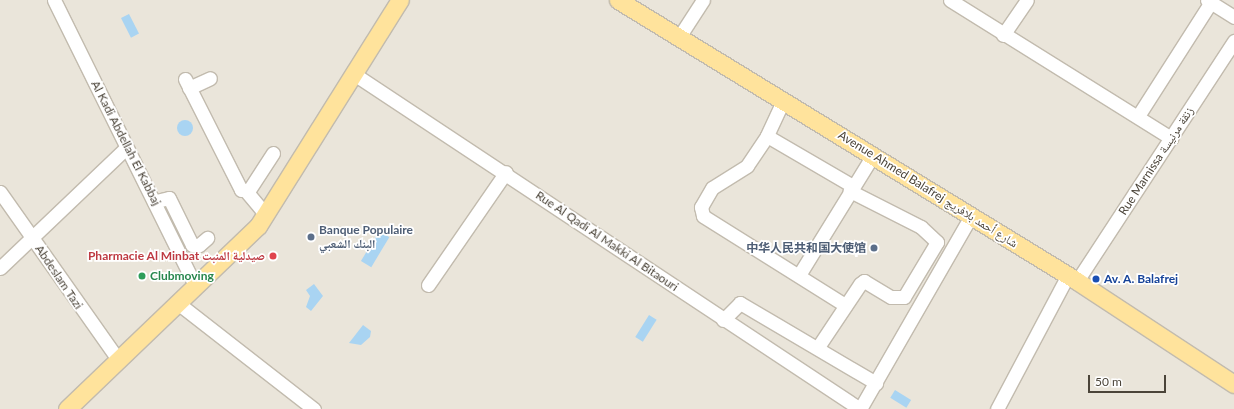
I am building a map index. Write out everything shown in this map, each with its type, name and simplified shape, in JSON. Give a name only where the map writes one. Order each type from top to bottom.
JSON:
[{"type":"main road","points":[[71,408],[118,361],[250,236],[266,215],[400,0]]},
{"type":"main road","name":"Avenue Ahmed Balafrej شارع أحمد بلافريج","points":[[618,0],[1072,278],[1234,384]]},
{"type":"street","name":"Al Kadi Abdellah El Kabbaj","points":[[54,0],[156,202],[196,287]]},
{"type":"street","points":[[679,37],[703,0]]},
{"type":"street","points":[[950,0],[1171,138]]},
{"type":"street","points":[[1004,35],[1027,0]]},
{"type":"street","points":[[1138,116],[1209,1],[1234,17]]},
{"type":"street","name":"Rue Marnissa زنقة مرنيسة","points":[[997,409],[1072,278],[1171,138],[1234,41]]},
{"type":"street","name":"Rue Al Qadi Al Makki Al Bitaouri","points":[[354,74],[506,172],[723,320],[860,409]]},
{"type":"street","points":[[210,78],[187,83],[241,190],[246,191],[266,215]]},
{"type":"street","points":[[783,101],[767,136],[747,166],[712,188],[701,207],[703,216],[846,305]]},
{"type":"street","points":[[767,136],[852,188],[921,227],[937,242],[904,297],[891,297],[864,281],[818,347]]},
{"type":"street","points":[[0,268],[127,146]]},
{"type":"street","points":[[246,191],[273,153]]},
{"type":"street","points":[[799,275],[873,155]]},
{"type":"street","points":[[428,285],[506,172]]},
{"type":"street","name":"Abdeslam Tazi","points":[[0,192],[118,361]]},
{"type":"street","points":[[156,202],[169,198],[192,245],[199,245],[207,238]]},
{"type":"street","points":[[860,409],[971,216]]},
{"type":"street","points":[[723,320],[740,303],[818,347],[876,383]]},
{"type":"street","points":[[179,304],[314,409]]},
{"type":"shaded area","points":[[0,0],[1234,0],[1234,409],[0,409]]},
{"type":"water","points":[[129,14],[139,34],[131,38],[121,18]]},
{"type":"water","points":[[185,120],[192,125],[193,128],[188,135],[185,136],[178,131],[177,128],[182,121]]},
{"type":"water","points":[[379,231],[389,237],[371,267],[361,261]]},
{"type":"water","points":[[314,284],[323,296],[311,311],[306,307],[310,296],[306,290]]},
{"type":"water","points":[[649,315],[657,320],[643,342],[635,337]]},
{"type":"water","points":[[363,325],[371,331],[370,337],[361,345],[349,343]]},
{"type":"water","points":[[895,390],[911,400],[906,408],[890,398]]},
{"type":"place","name":"Banque Populaire البنك الشعبي","points":[[311,237]]},
{"type":"place","name":"中华人民共和国大使馆","points":[[874,248]]},
{"type":"place","name":"Pharmacie Al Minbat صيدلية المنبت","points":[[273,256]]},
{"type":"place","name":"Clubmoving","points":[[142,276]]},
{"type":"place","name":"Av. A. Balafrej","points":[[1096,279]]}]
